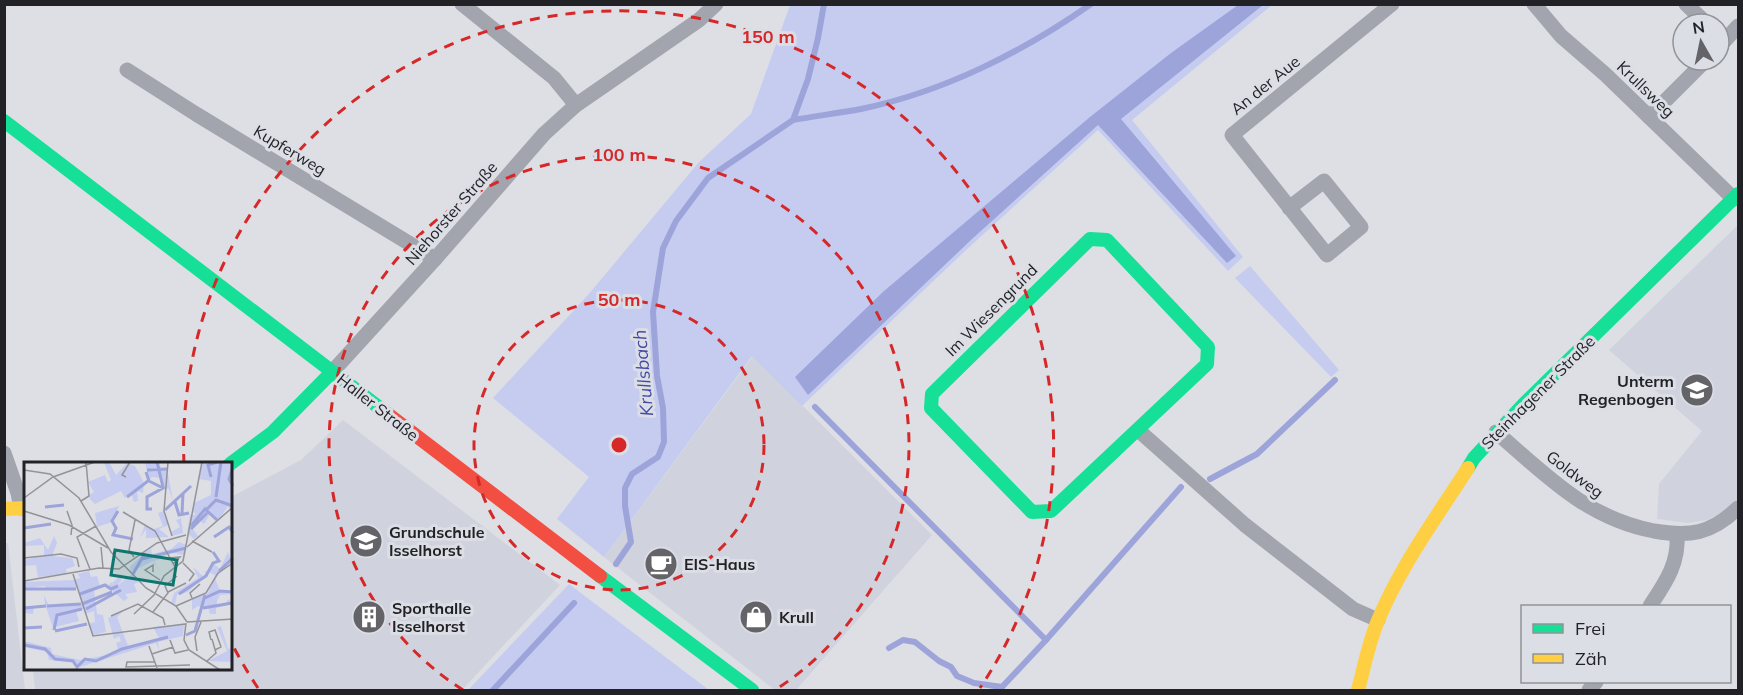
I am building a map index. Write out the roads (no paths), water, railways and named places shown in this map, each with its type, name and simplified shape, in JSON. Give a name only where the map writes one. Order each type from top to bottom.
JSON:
[{"type":"street","points":[[462,4],[554,78],[576,105]]},
{"type":"street","name":"Niehorster Straße","points":[[232,463],[273,432],[332,372],[544,134],[576,105],[699,20],[716,4]]},
{"type":"street","name":"An der Aue","points":[[1289,208],[1324,181],[1361,227],[1327,255],[1289,208],[1232,135],[1392,4]]},
{"type":"street","name":"Krullsweg","points":[[1534,4],[1561,36],[1736,196]]},
{"type":"street","name":"Kupferweg","points":[[127,70],[435,259]]},
{"type":"street","points":[[1649,117],[1694,72]]},
{"type":"street","name":"Haller Straße","points":[[4,122],[521,517],[752,690]]},
{"type":"street","name":"Steinhagener Straße","points":[[1358,690],[1378,620],[1410,559],[1461,476],[1496,432],[1736,196]]},
{"type":"street","name":"Im Wiesengrund","points":[[1090,238],[1107,240],[1208,347],[1207,364],[1138,430],[1051,511],[1032,512],[932,408],[932,394],[1090,238]]},
{"type":"street","points":[[1138,430],[1245,525],[1353,609],[1378,620]]},
{"type":"street","name":"Goldweg","points":[[1496,432],[1571,496],[1598,513],[1633,527],[1677,535],[1702,532],[1727,519],[1738,508]]},
{"type":"street","points":[[4,453],[23,508],[4,509]]},
{"type":"street","points":[[1651,605],[1667,578],[1678,552],[1677,535]]},
{"type":"waterway","name":"Krullsbach","points":[[616,564],[631,542],[625,506],[625,488],[632,474],[658,457],[664,442],[663,408],[657,376],[653,312],[663,248],[676,221],[708,178],[793,120],[808,79],[824,4]]},
{"type":"waterway","points":[[793,120],[892,102],[952,81],[1010,54],[1091,4]]},
{"type":"waterway","points":[[1210,479],[1257,454],[1335,380]]},
{"type":"waterway","points":[[815,407],[1046,640],[1181,487]]},
{"type":"waterway","name":"Krullsbach","points":[[493,690],[574,603]]},
{"type":"waterway","points":[[889,648],[903,640],[915,642],[939,661],[951,667],[957,676],[974,683],[1002,687],[1046,640]]},
{"type":"place","name":"Unterm Regenbogen","points":[[1697,390]]},
{"type":"place","name":"Grundschule Isselhorst","points":[[366,541]]},
{"type":"place","name":"EIS-Haus","points":[[661,564]]},
{"type":"place","name":"Sporthalle Isselhorst","points":[[369,617]]},
{"type":"place","name":"Krull","points":[[756,617]]}]
